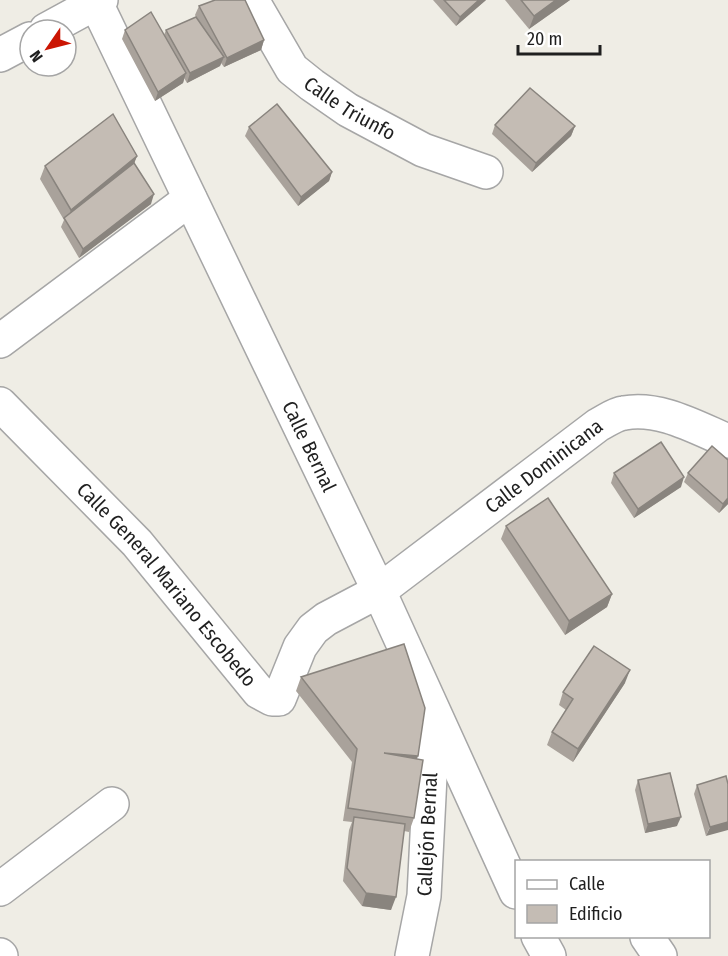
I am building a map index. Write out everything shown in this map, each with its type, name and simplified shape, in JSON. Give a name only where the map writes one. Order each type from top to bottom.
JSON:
[{"type":"street","name":"Calle Triunfo","points":[[252,0],[292,69],[312,85],[348,110],[423,150],[486,172]]},
{"type":"street","points":[[68,18],[98,1]]},
{"type":"street","name":"Calle Bernal","points":[[98,1],[190,199],[379,591],[515,890]]},
{"type":"street","points":[[0,55],[18,45]]},
{"type":"street","points":[[0,341],[190,199]]},
{"type":"street","name":"Calle General Mariano Escobedo","points":[[0,404],[137,543],[264,697],[279,699],[284,692],[300,647],[314,629],[326,619],[379,591]]},
{"type":"street","name":"Calle Dominicana","points":[[379,591],[598,425],[622,413],[643,411],[675,419],[728,441]]},
{"type":"street","name":"Callejón Bernal","points":[[412,956],[424,896],[433,713]]},
{"type":"street","points":[[0,889],[112,804]]},
{"type":"street","points":[[539,938],[549,956]]},
{"type":"building","points":[[215,0],[245,0],[264,40],[227,58],[199,6]]},
{"type":"building","points":[[444,0],[479,0],[460,17]]},
{"type":"building","points":[[521,0],[556,0],[534,16]]},
{"type":"building","points":[[151,12],[186,73],[158,92],[125,30]]},
{"type":"building","points":[[196,17],[224,57],[190,73],[166,30]]},
{"type":"building","points":[[530,88],[575,126],[536,163],[495,125]]},
{"type":"building","points":[[277,104],[332,172],[301,197],[249,127]]},
{"type":"building","points":[[113,114],[137,156],[71,210],[45,166]]},
{"type":"building","points":[[134,163],[154,194],[83,249],[64,218]]},
{"type":"building","points":[[661,442],[684,477],[638,509],[614,473]]},
{"type":"building","points":[[712,446],[728,460],[728,498],[723,504],[688,473]]},
{"type":"building","points":[[548,498],[612,594],[569,621],[506,526]]},
{"type":"building","points":[[404,644],[425,708],[418,756],[384,753],[423,760],[414,818],[348,808],[357,749],[301,677]]},
{"type":"building","points":[[594,646],[630,670],[578,749],[552,732],[573,699],[563,692]]},
{"type":"building","points":[[670,773],[681,817],[648,824],[638,780]]},
{"type":"building","points":[[726,776],[728,822],[710,827],[697,785]]},
{"type":"building","points":[[354,817],[405,824],[396,897],[366,893],[347,868]]}]
